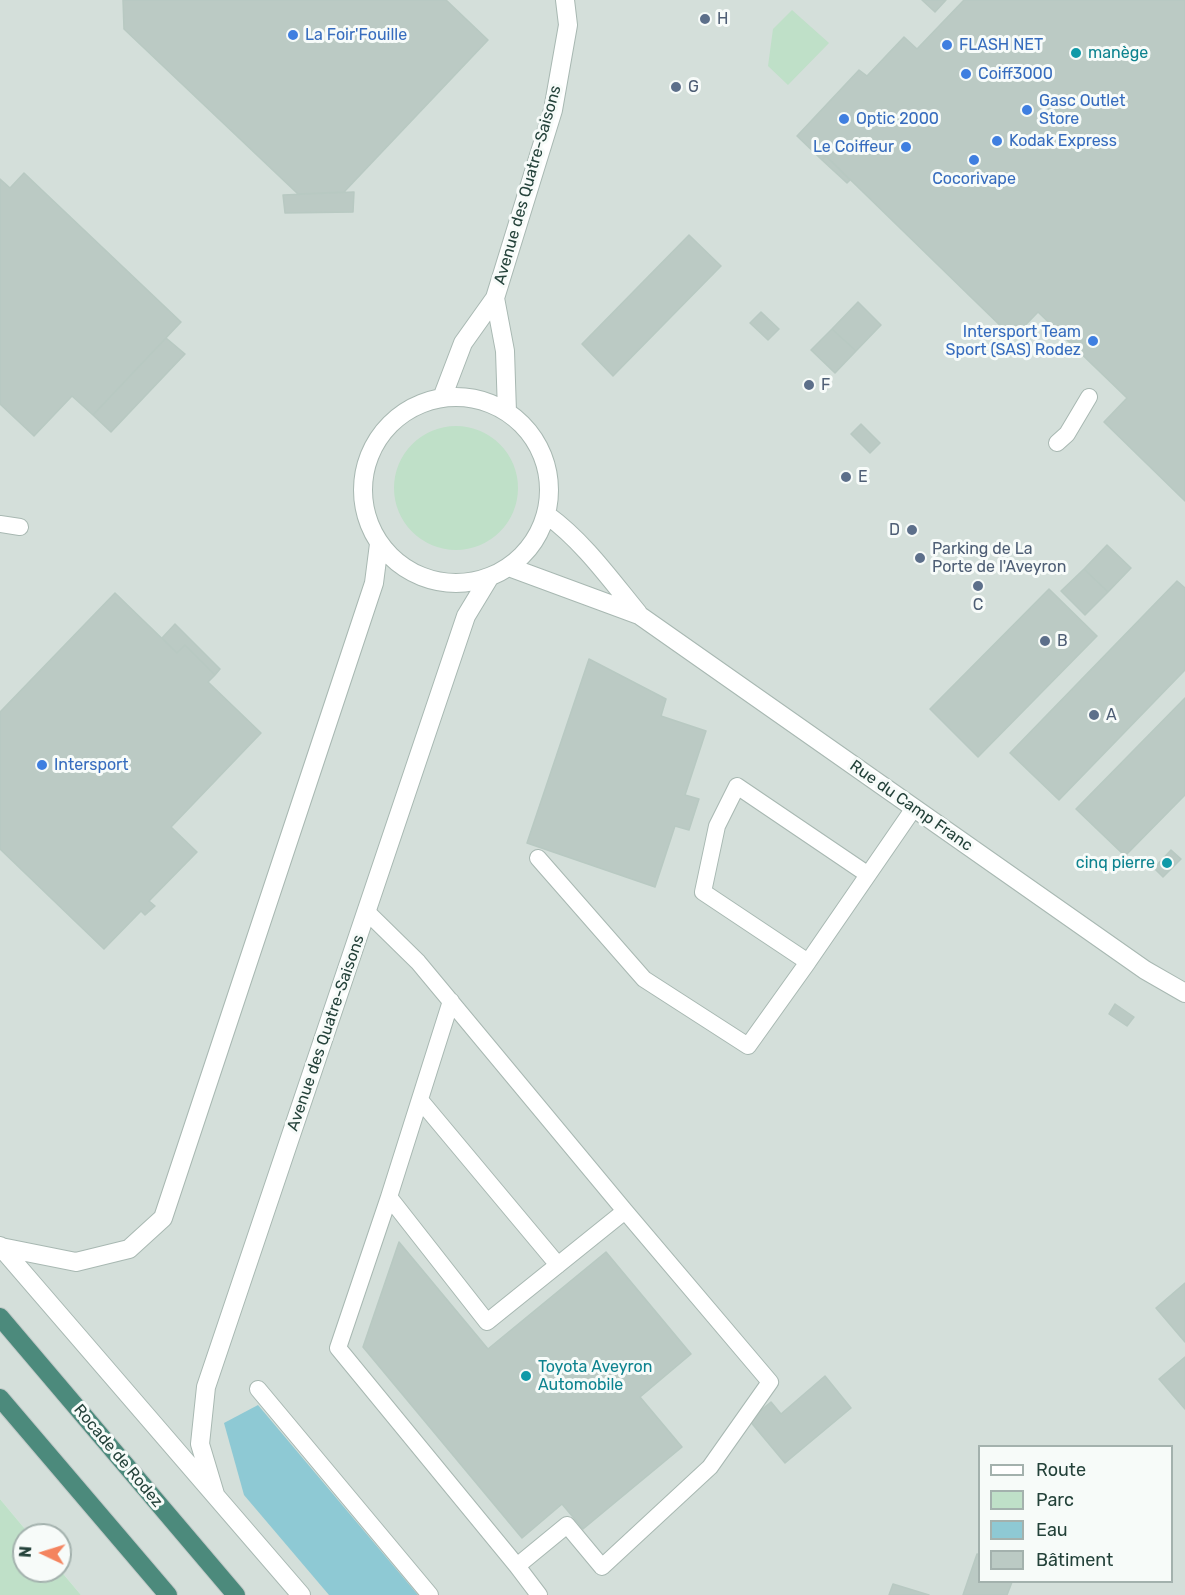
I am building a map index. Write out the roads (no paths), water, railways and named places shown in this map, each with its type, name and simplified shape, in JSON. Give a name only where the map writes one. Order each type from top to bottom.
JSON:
[{"type":"highway","name":"Rocade de Rodez","points":[[0,1317],[236,1595]]},
{"type":"highway","points":[[0,1398],[168,1595]]},
{"type":"highway","points":[[0,1410],[21,1422]]},
{"type":"street","name":"Avenue des Quatre-Saisons","points":[[442,398],[463,344],[495,298],[553,110],[568,25],[566,0]]},
{"type":"street","name":"Avenue des Quatre-Saisons","points":[[495,298],[505,351],[507,412]]},
{"type":"street","points":[[442,398],[465,398],[487,402],[507,412],[532,436],[544,458],[549,482],[547,515],[526,553],[509,567],[489,578],[465,584],[440,583],[417,575],[396,562],[379,544],[366,512],[364,477],[371,452],[385,429],[405,412],[423,403],[442,398]]},
{"type":"street","name":"Rue du Camp Franc","points":[[547,515],[565,528],[639,615]]},
{"type":"street","name":"Avenue des Quatre-Saisons","points":[[1,1246],[76,1262],[129,1249],[163,1218],[374,583],[379,544]]},
{"type":"street","name":"Rue du Camp Franc","points":[[509,567],[639,615],[1145,970],[1185,993]]},
{"type":"street","name":"Avenue des Quatre-Saisons","points":[[215,1494],[200,1444],[206,1387],[466,616],[489,578]]},
{"type":"street","name":"Avenue des Quatre-Saisons","points":[[1,1246],[301,1595]]},
{"type":"lane","points":[[1058,443],[1067,434],[1089,397]]},
{"type":"lane","points":[[0,524],[20,527]]},
{"type":"lane","points":[[808,962],[703,892],[717,826],[737,786],[867,874]]},
{"type":"lane","points":[[538,858],[644,979],[748,1046],[914,808]]},
{"type":"lane","points":[[368,912],[418,962],[770,1382],[710,1467],[602,1567],[567,1525],[517,1566]]},
{"type":"lane","points":[[451,1001],[338,1348],[539,1595]]},
{"type":"lane","points":[[420,1100],[558,1265]]},
{"type":"lane","points":[[389,1197],[487,1322],[625,1211]]},
{"type":"lane","points":[[258,1389],[430,1595]]},
{"type":"water","points":[[258,1405],[418,1595],[329,1595],[244,1495],[224,1423]]},
{"type":"place","name":"H","points":[[705,19]]},
{"type":"place","name":"La Foir'Fouille","points":[[293,35]]},
{"type":"place","name":"FLASH NET","points":[[947,45]]},
{"type":"place","name":"manège","points":[[1076,53]]},
{"type":"place","name":"Coiff3000","points":[[966,74]]},
{"type":"place","name":"G","points":[[676,87]]},
{"type":"place","name":"Gasc Outlet Store","points":[[1027,110]]},
{"type":"place","name":"Optic 2000","points":[[844,119]]},
{"type":"place","name":"Kodak Express","points":[[997,141]]},
{"type":"place","name":"Le Coiffeur","points":[[906,147]]},
{"type":"place","name":"Cocorivape","points":[[974,160]]},
{"type":"place","name":"Intersport Team Sport (SAS) Rodez","points":[[1093,341]]},
{"type":"place","name":"F","points":[[809,385]]},
{"type":"place","name":"E","points":[[846,477]]},
{"type":"place","name":"D","points":[[912,530]]},
{"type":"place","name":"Parking de La Porte de l'Aveyron","points":[[920,558]]},
{"type":"place","name":"C","points":[[978,586]]},
{"type":"place","name":"B","points":[[1045,641]]},
{"type":"place","name":"A","points":[[1094,715]]},
{"type":"place","name":"Intersport","points":[[42,765]]},
{"type":"place","name":"cinq pierre","points":[[1167,863]]},
{"type":"place","name":"Toyota Aveyron Automobile","points":[[526,1376]]}]
